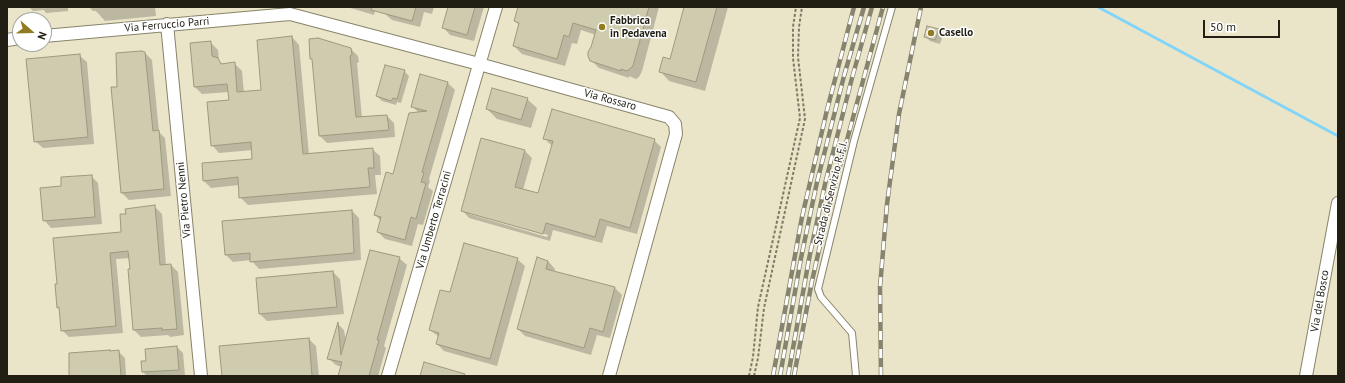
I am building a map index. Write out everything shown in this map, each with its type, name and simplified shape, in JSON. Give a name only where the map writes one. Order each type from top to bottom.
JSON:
[{"type":"street","name":"Via Umberto Terracini","points":[[388,376],[496,7]]},
{"type":"street","name":"Via Rossaro","points":[[289,11],[661,114],[672,119],[677,130],[674,144],[609,376]]},
{"type":"street","name":"Via Ferruccio Parri","points":[[52,35],[289,11]]},
{"type":"street","name":"Via Pietro Nenni","points":[[167,24],[201,376]]},
{"type":"street","name":"Via del Bosco","points":[[1306,376],[1338,203]]},
{"type":"lane","name":"Strada di Servizio R.F.I.","points":[[856,376],[852,333],[822,297],[818,289],[854,141],[892,7]]},
{"type":"path","points":[[749,376],[753,357],[758,307],[800,118],[793,58],[793,27],[796,7]]},
{"type":"path","points":[[754,376],[758,358],[764,308],[805,119],[798,57],[799,27],[802,7]]},
{"type":"building","points":[[372,7],[416,7],[412,21],[371,10]]},
{"type":"building","points":[[448,7],[475,7],[467,35],[442,28]]},
{"type":"building","points":[[518,7],[649,7],[633,66],[627,71],[621,69],[621,71],[590,61],[588,52],[596,30],[573,23],[569,37],[564,35],[557,59],[513,46],[519,23],[514,21]]},
{"type":"building","points":[[684,7],[717,7],[696,82],[659,72],[663,57],[670,59]]},
{"type":"building","name":"Casello","points":[[927,26],[939,29],[935,40],[924,37]]},
{"type":"building","points":[[292,36],[303,154],[373,148],[374,168],[368,168],[370,187],[239,198],[238,177],[203,181],[202,163],[252,159],[251,142],[211,146],[207,102],[229,100],[227,84],[194,87],[190,43],[211,41],[212,56],[218,58],[221,64],[235,62],[237,92],[261,90],[257,40]]},
{"type":"building","points":[[318,38],[351,48],[352,55],[350,56],[356,117],[387,115],[389,130],[319,136],[309,39]]},
{"type":"building","points":[[145,52],[153,131],[159,130],[164,189],[121,193],[111,87],[117,87],[116,53]]},
{"type":"building","points":[[80,54],[88,137],[34,142],[26,59]]},
{"type":"building","points":[[385,65],[405,70],[397,99],[393,98],[391,101],[376,96]]},
{"type":"building","points":[[420,74],[448,82],[422,172],[424,173],[421,182],[426,183],[416,219],[411,217],[405,240],[377,232],[381,217],[374,215],[386,172],[393,174],[409,113],[427,111],[411,107]]},
{"type":"building","points":[[492,88],[528,98],[521,120],[486,109]]},
{"type":"building","points":[[552,109],[655,139],[630,228],[600,219],[595,237],[546,223],[543,234],[461,211],[481,138],[525,150],[515,187],[538,193],[553,141],[543,139]]},
{"type":"building","points":[[92,175],[95,217],[43,221],[40,188],[61,186],[61,177]]},
{"type":"building","points":[[155,205],[160,265],[171,264],[177,329],[162,330],[162,328],[133,330],[128,251],[110,253],[116,326],[61,331],[59,307],[57,308],[55,284],[57,284],[53,238],[121,232],[120,214],[126,214],[125,209]]},
{"type":"building","points":[[352,210],[354,253],[250,262],[250,253],[225,255],[222,221]]},
{"type":"building","points":[[464,243],[518,258],[490,359],[436,344],[439,333],[429,330],[440,290],[450,292]]},
{"type":"building","points":[[370,250],[400,257],[377,340],[379,340],[369,376],[338,376],[342,362],[327,359],[338,322],[341,355]]},
{"type":"building","points":[[537,257],[548,261],[546,269],[615,287],[603,332],[590,328],[584,348],[517,329]]},
{"type":"building","points":[[333,271],[337,307],[259,314],[256,278]]},
{"type":"building","points":[[309,338],[312,376],[222,376],[219,346]]},
{"type":"building","points":[[177,346],[179,370],[142,372],[141,361],[146,361],[145,349]]},
{"type":"building","points":[[119,350],[121,376],[69,376],[69,353]]},
{"type":"building","points":[[424,362],[465,374],[464,376],[420,376]]},
{"type":"waterway","points":[[1098,7],[1338,136]]},
{"type":"railway","points":[[773,376],[802,217],[827,110],[854,7]]},
{"type":"railway","points":[[780,376],[801,258],[817,182],[844,76],[864,7]]},
{"type":"railway","points":[[788,376],[809,259],[825,184],[872,7]]},
{"type":"railway","points":[[794,376],[812,281],[828,210],[883,7]]},
{"type":"railway","points":[[881,376],[880,287],[887,204],[899,114],[921,7]]},
{"type":"place","name":"Fabbrica in Pedavena","points":[[602,27]]},
{"type":"place","name":"Casello","points":[[931,33]]}]
